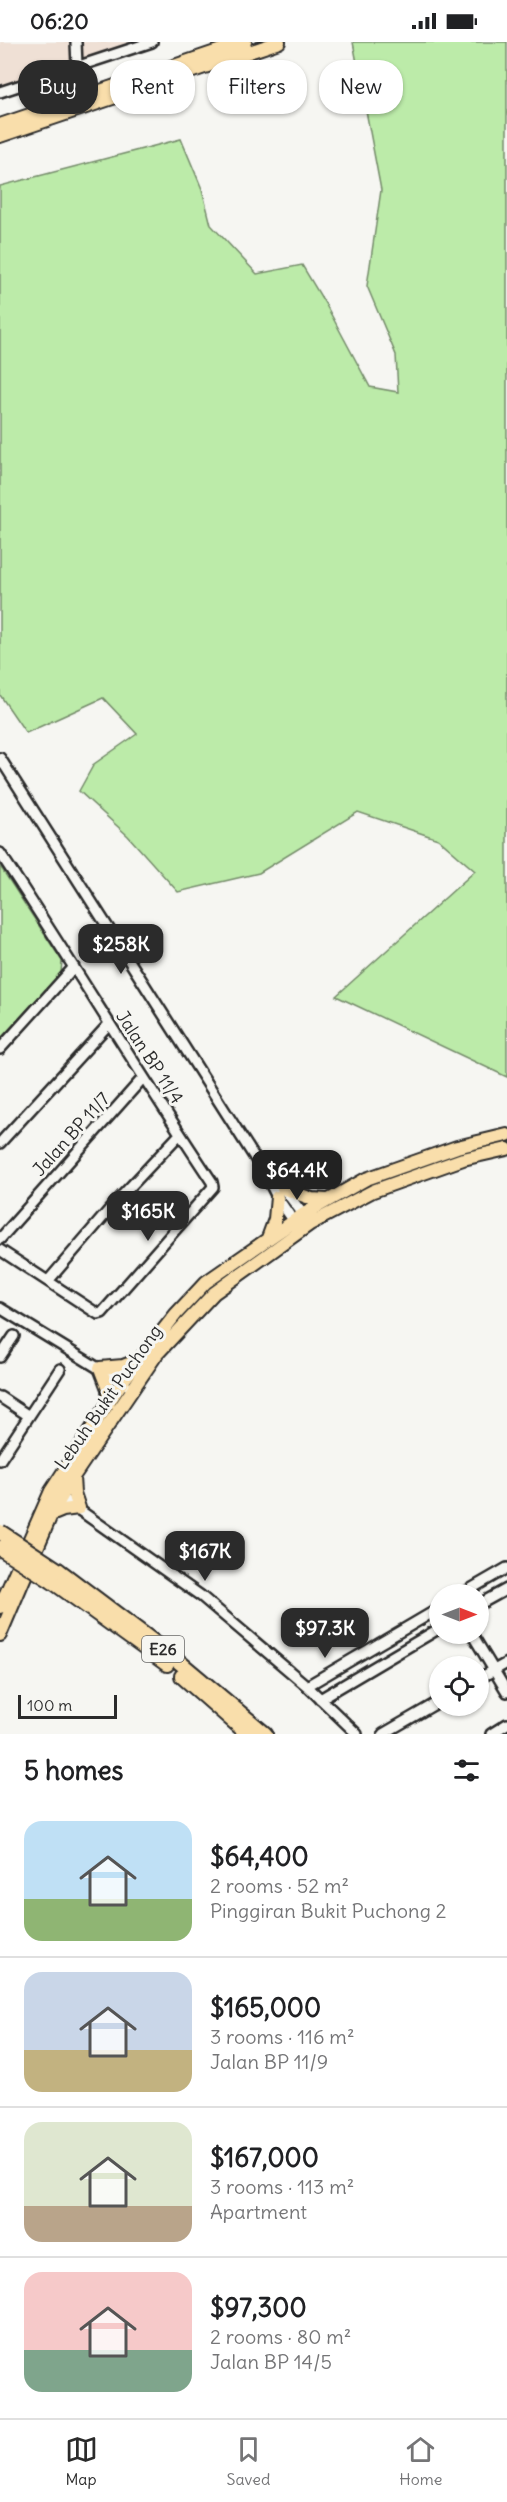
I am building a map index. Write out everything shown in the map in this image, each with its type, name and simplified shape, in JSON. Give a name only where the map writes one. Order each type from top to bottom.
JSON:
[{"type":"highway","name":"E26","points":[[0,1532],[168,1664],[248,1734]]},
{"type":"highway","name":"E26","points":[[0,1548],[55,1576],[172,1656],[265,1734]]},
{"type":"main road","points":[[0,125],[245,42]]},
{"type":"main road","points":[[0,136],[279,42]]},
{"type":"main road","name":"Lebuh Bukit Puchong","points":[[0,1635],[51,1515],[56,1493],[73,1477],[156,1355],[214,1293],[328,1200],[366,1179],[458,1147],[507,1136]]},
{"type":"main road","name":"Lebuh Bukit Puchong","points":[[0,1607],[56,1493],[109,1402],[139,1359],[206,1282],[268,1238],[372,1191],[463,1159],[507,1149]]},
{"type":"main road","points":[[268,1238],[275,1219],[280,1192],[328,1200]]},
{"type":"main road","points":[[109,1402],[108,1389],[100,1368],[123,1366],[139,1359]]},
{"type":"main road","points":[[51,1515],[63,1510],[80,1508],[74,1493],[73,1477]]},
{"type":"street","points":[[76,42],[77,60]]},
{"type":"street","points":[[96,60],[152,42]]},
{"type":"street","points":[[0,92],[18,86]]},
{"type":"street","points":[[0,758],[267,1177],[302,1222]]},
{"type":"street","name":"Jalan BP 11/4","points":[[0,853],[213,1187],[102,1313],[98,1314],[48,1281]]},
{"type":"street","points":[[0,1049],[74,967]]},
{"type":"street","points":[[0,1143],[109,1024]]},
{"type":"street","name":"Jalan BP 11/7","points":[[0,1239],[143,1078]]},
{"type":"street","points":[[0,1250],[48,1281],[116,1202],[180,1134]]},
{"type":"street","points":[[0,1308],[133,1389]]},
{"type":"street","points":[[0,1357],[14,1336]]},
{"type":"street","points":[[0,1460],[60,1369]]},
{"type":"street","points":[[0,1397],[29,1416]]},
{"type":"street","points":[[56,1493],[201,1596],[307,1686],[357,1734]]},
{"type":"street","points":[[479,1584],[507,1568]]},
{"type":"street","points":[[489,1599],[507,1588]]},
{"type":"street","points":[[307,1686],[429,1614]]},
{"type":"street","points":[[320,1699],[429,1635]]},
{"type":"street","points":[[478,1644],[507,1692]]},
{"type":"street","points":[[489,1673],[507,1663]]},
{"type":"street","points":[[382,1734],[429,1707]]},
{"type":"street","points":[[491,1734],[507,1724]]},
{"type":"shaded area","points":[[0,42],[160,42],[98,61],[18,60],[18,85],[0,91]]},
{"type":"green space","points":[[353,42],[507,42],[507,1077],[336,996],[475,871],[438,839],[358,812],[259,873],[178,892],[128,836],[79,791],[94,764],[137,734],[103,698],[26,733],[0,695],[0,186],[181,139],[202,189],[211,225],[257,274],[302,265],[370,387],[398,392],[396,355],[367,286],[381,190],[367,114],[403,114],[403,60],[356,60]]},
{"type":"green space","points":[[0,866],[62,961],[61,973],[0,1039]]}]
